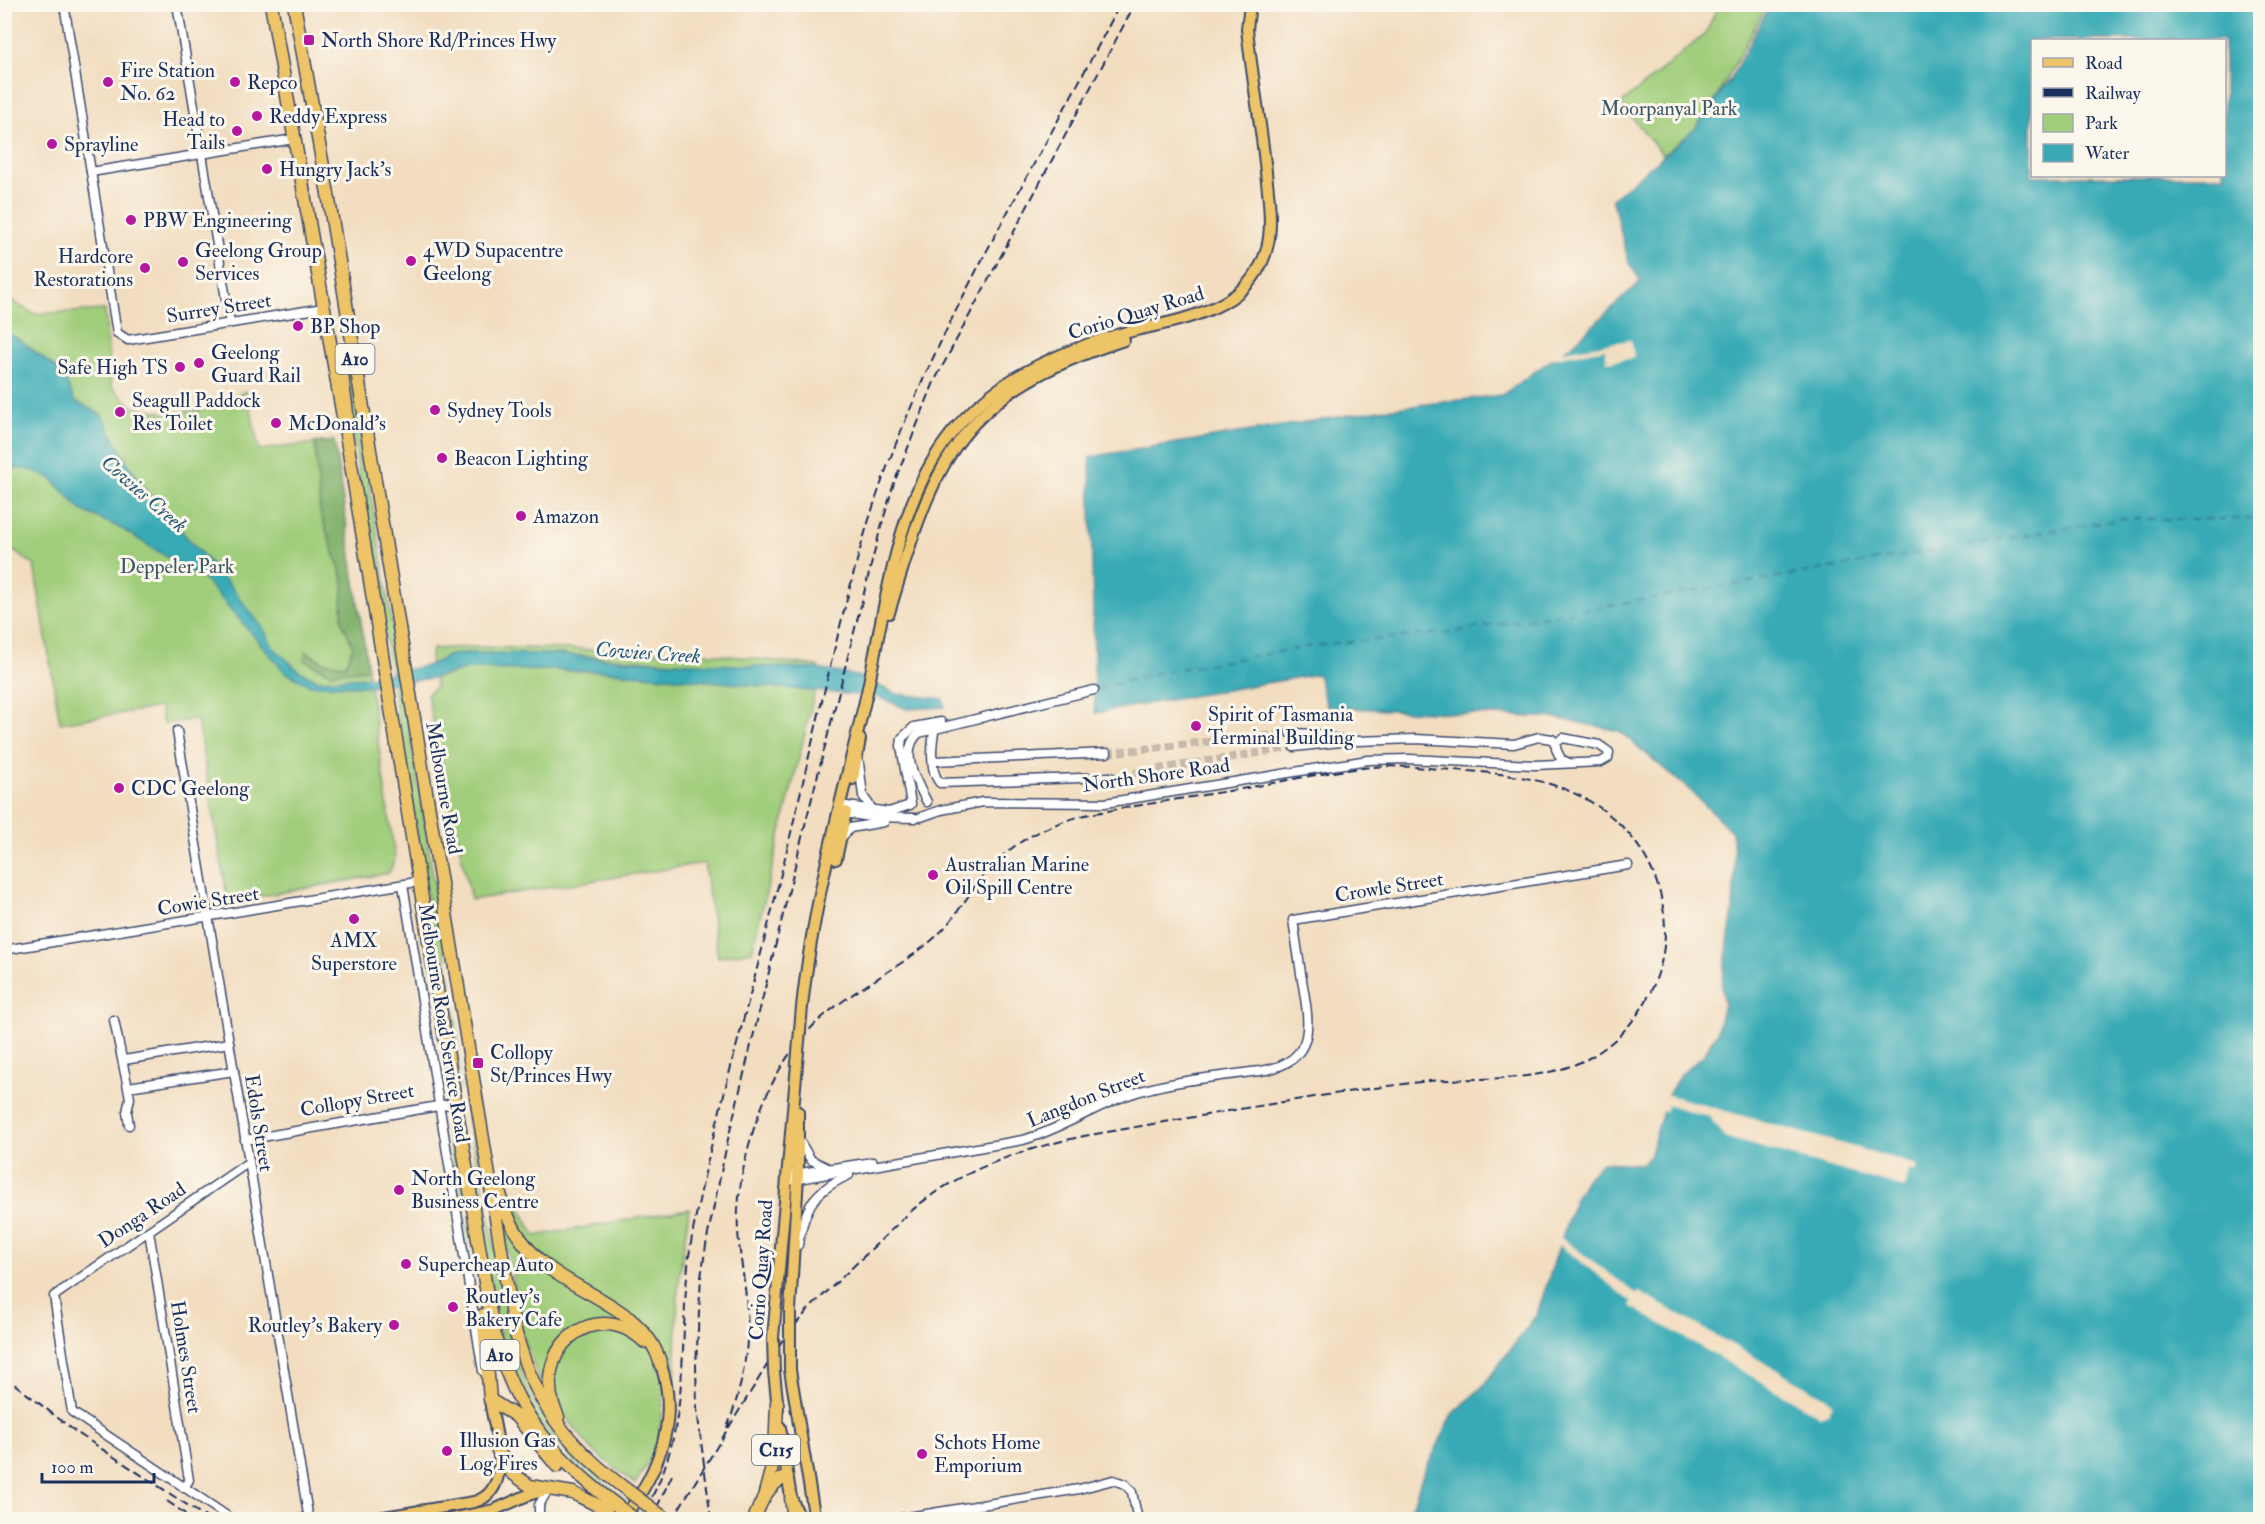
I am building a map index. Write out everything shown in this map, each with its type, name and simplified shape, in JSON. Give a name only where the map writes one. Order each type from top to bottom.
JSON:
[{"type":"highway","name":"Melbourne Road","points":[[271,4],[346,434],[482,1275],[499,1354],[521,1406],[549,1446],[601,1493],[613,1508],[636,1520]]},
{"type":"highway","name":"Melbourne Road","points":[[294,4],[513,1322],[523,1360],[544,1406],[576,1448],[667,1520]]},
{"type":"highway","points":[[346,434],[348,404],[343,364],[347,354],[353,350]]},
{"type":"highway","name":"Collopy Street","points":[[455,1103],[476,1099]]},
{"type":"highway","points":[[482,1140],[504,1209],[523,1242],[544,1264],[636,1323],[654,1344],[661,1365]]},
{"type":"highway","points":[[482,1275],[490,1400],[516,1416],[544,1454],[560,1469],[601,1493]]},
{"type":"highway","points":[[576,1448],[556,1412],[548,1387],[551,1363],[563,1343],[577,1332],[592,1326],[620,1327],[644,1340],[661,1365]]},
{"type":"highway","name":"C115","points":[[754,1520],[764,1497],[775,1456],[777,1402]]},
{"type":"highway","points":[[498,1451],[520,1480],[547,1490],[573,1493],[613,1508],[624,1520]]},
{"type":"highway","points":[[764,1497],[776,1482],[787,1478]]},
{"type":"highway","name":"C115","points":[[791,1498],[794,1520]]},
{"type":"main road","points":[[266,4],[276,30]]},
{"type":"main road","name":"Corio Quay Road","points":[[804,987],[842,838],[843,810],[895,561],[911,510],[934,460],[951,434],[984,406],[1073,359],[1125,340],[1205,320],[1226,310],[1242,298],[1268,263],[1275,231],[1272,175],[1263,141],[1247,29],[1250,4]]},
{"type":"main road","name":"Corio Quay Road","points":[[815,1520],[790,1370],[792,1177],[797,1064],[811,936],[859,754],[864,707]]},
{"type":"main road","name":"Corio Quay Road","points":[[797,1064],[800,1140],[792,1177],[773,1338],[777,1402],[787,1478],[791,1498],[801,1520]]},
{"type":"main road","points":[[624,1520],[648,1485],[662,1448],[668,1394],[661,1365]]},
{"type":"main road","name":"Melbourne Road Service Road","points":[[366,1520],[474,1502],[488,1495],[497,1481],[498,1451],[490,1400]]},
{"type":"main road","points":[[787,1478],[807,1474]]},
{"type":"main road","points":[[453,1505],[452,1519],[494,1510],[528,1495],[547,1490]]},
{"type":"street","points":[[64,4],[91,172],[294,139]]},
{"type":"street","points":[[177,4],[230,323]]},
{"type":"street","name":"Surrey Street","points":[[91,172],[117,333],[121,337],[128,340],[323,308]]},
{"type":"street","points":[[935,726],[917,735],[910,748],[911,764],[927,802],[928,811],[918,817],[909,812],[910,804],[901,750],[902,738],[914,727],[963,721],[1094,690]]},
{"type":"street","points":[[935,726],[934,761],[937,779],[940,783],[1110,777]]},
{"type":"street","name":"Edols Street","points":[[177,731],[309,1520]]},
{"type":"street","points":[[1290,733],[1317,734],[1346,741],[1294,747]]},
{"type":"street","points":[[1357,741],[1415,739],[1514,744],[1541,736],[1552,739],[1558,756],[1567,762]]},
{"type":"street","name":"North Shore Road","points":[[842,838],[850,828],[918,817],[964,805],[987,802],[1106,803],[1379,759],[1530,765],[1602,762],[1608,758],[1609,750],[1601,745],[1566,738],[1559,740],[1547,759],[1530,765]]},
{"type":"street","points":[[934,761],[1107,753]]},
{"type":"street","points":[[859,754],[862,793],[872,809]]},
{"type":"street","name":"North Shore Road","points":[[843,810],[872,809],[891,812],[919,800],[964,805]]},
{"type":"street","name":"North Shore Road","points":[[843,810],[899,819]]},
{"type":"street","name":"Crowle Street","points":[[1297,1054],[1305,1042],[1309,1025],[1293,920],[1628,865]]},
{"type":"street","name":"Cowie Street","points":[[4,950],[417,882]]},
{"type":"street","name":"Melbourne Road Service Road","points":[[403,885],[472,1315],[490,1400]]},
{"type":"street","points":[[114,1020],[128,1087],[129,1125]]},
{"type":"street","points":[[124,1060],[229,1043]]},
{"type":"street","name":"Langdon Street","points":[[792,1177],[1023,1140],[1054,1130],[1136,1092],[1273,1068],[1286,1063],[1297,1054]]},
{"type":"street","points":[[128,1087],[234,1071]]},
{"type":"street","name":"Collopy Street","points":[[245,1140],[455,1103]]},
{"type":"street","points":[[800,1140],[811,1160],[831,1168]]},
{"type":"street","name":"Donga Road","points":[[184,1488],[72,1413],[54,1296],[249,1162]]},
{"type":"street","points":[[792,1280],[802,1225],[814,1198],[827,1186],[864,1167]]},
{"type":"street","name":"Langdon Street","points":[[792,1177],[831,1168],[864,1167]]},
{"type":"street","name":"Holmes Street","points":[[149,1231],[189,1480],[184,1488]]},
{"type":"street","points":[[890,1520],[1079,1489],[1113,1480],[1125,1484],[1132,1492],[1138,1520]]},
{"type":"street","points":[[184,1488],[233,1520]]},
{"type":"street","points":[[539,1516],[539,1502],[547,1490]]},
{"type":"green space","name":"Moorpanyal Park","points":[[1718,5],[1767,5],[1714,102],[1695,129],[1663,155],[1621,104],[1706,33]]},
{"type":"green space","name":"Deppeler Park","points":[[5,297],[34,314],[105,310],[111,386],[133,407],[166,413],[201,410],[247,391],[259,450],[334,441],[395,858],[389,873],[228,902],[197,719],[163,724],[160,707],[60,723],[34,565],[5,545]]},
{"type":"green space","points":[[349,360],[456,1016],[462,1091],[457,1079],[358,471],[346,372]]},
{"type":"green space","points":[[334,441],[368,669],[331,673],[304,660],[306,652],[324,662],[345,665],[353,647],[342,621],[343,579],[320,512],[315,443]]},
{"type":"green space","points":[[476,647],[695,652],[818,666],[818,669],[781,669],[556,654],[467,653],[450,655],[430,665],[432,649]]},
{"type":"green space","points":[[468,669],[602,671],[815,691],[752,951],[718,957],[704,863],[471,900],[427,694],[436,687],[434,678]]},
{"type":"green space","points":[[467,1116],[477,1147],[507,1317],[526,1384],[550,1428],[568,1449],[621,1496],[620,1500],[585,1475],[539,1424],[524,1400],[506,1359],[499,1331],[477,1198],[474,1150]]},
{"type":"green space","points":[[446,1119],[450,1119],[470,1242],[464,1244]]},
{"type":"green space","points":[[518,1204],[535,1236],[689,1209],[678,1288],[675,1385],[664,1395],[658,1447],[635,1484],[591,1449],[539,1382],[519,1324],[503,1219]]},
{"type":"water","points":[[1770,5],[2260,5],[2260,1519],[1408,1519],[1422,1477],[1453,1414],[1483,1386],[1537,1314],[1575,1198],[1587,1178],[1602,1162],[1643,1164],[1649,1157],[1668,1095],[1680,1075],[1703,1056],[1717,1032],[1724,1004],[1722,984],[1733,909],[1735,867],[1732,832],[1692,792],[1619,731],[1556,718],[1327,707],[1318,674],[1095,713],[1090,457],[1386,409],[1502,395],[1572,345],[1641,281],[1629,263],[1612,199],[1695,129],[1731,78]]},
{"type":"water","name":"Cowies Creek","points":[[4,331],[20,340],[62,373],[75,401],[102,415],[128,464],[149,495],[228,583],[263,628],[273,647],[299,671],[318,680],[370,677],[430,665],[450,655],[467,653],[556,654],[607,659],[818,669],[857,676],[897,694],[943,699],[945,707],[907,709],[878,697],[602,671],[468,669],[434,678],[373,686],[309,685],[285,672],[206,581],[122,529],[81,510],[51,478],[31,470],[5,467]]},
{"type":"pier","points":[[1631,340],[1634,358],[1607,362],[1605,349],[1548,359],[1557,352]]},
{"type":"pier","points":[[1665,1094],[1917,1165],[1916,1172],[1909,1170],[1905,1188],[1724,1137],[1710,1117],[1668,1105],[1665,1112],[1660,1110]]},
{"type":"pier","points":[[1560,1237],[1637,1294],[1639,1292],[1830,1400],[1833,1403],[1828,1413],[1820,1416],[1630,1306],[1632,1302],[1558,1244]]},
{"type":"ferry route","points":[[1098,689],[1157,673],[1318,645],[1452,632],[2120,519],[2260,519]]},
{"type":"tunnel","points":[[1107,753],[1290,733]]},
{"type":"tunnel","points":[[1110,777],[1294,747]]},
{"type":"railway","points":[[638,1520],[657,1486],[670,1452],[681,1380],[688,1269],[701,1189],[785,859],[825,686],[858,557],[881,484],[909,413],[974,274],[1120,4]]},
{"type":"railway","points":[[711,1520],[697,1409],[696,1365],[701,1277],[707,1239],[728,1139],[879,534],[894,483],[934,382],[1135,4]]},
{"type":"railway","points":[[672,1520],[783,1339],[809,1309],[908,1214],[927,1199],[969,1173],[1016,1154],[1089,1135],[1412,1083],[1547,1073],[1569,1067],[1605,1048],[1633,1021],[1643,1005],[1659,970],[1663,951],[1665,932],[1663,907],[1657,883],[1640,849],[1615,820],[1595,805],[1574,793],[1552,785],[1503,774],[1393,766],[1340,771],[1090,814],[1058,823],[1015,846],[991,867],[952,919],[932,940],[816,1023],[789,1055],[766,1096],[744,1165],[738,1210],[739,1247],[747,1309],[745,1362],[733,1412],[727,1428],[720,1445]]},
{"type":"railway","points":[[4,1376],[76,1432],[210,1520]]},
{"type":"railway","points":[[651,1520],[673,1473]]},
{"type":"railway","points":[[167,1501],[194,1520]]},
{"type":"place","name":"North Shore Rd/Princes Hwy","points":[[309,40]]},
{"type":"place","name":"Fire Station No. 62","points":[[108,82]]},
{"type":"place","name":"Repco","points":[[235,82]]},
{"type":"place","name":"Reddy Express","points":[[257,116]]},
{"type":"place","name":"Head to Tails","points":[[237,131]]},
{"type":"place","name":"Sprayline","points":[[52,144]]},
{"type":"place","name":"Hungry Jack's","points":[[267,169]]},
{"type":"place","name":"PBW Engineering","points":[[131,220]]},
{"type":"place","name":"4WD Supacentre Geelong","points":[[411,261]]},
{"type":"place","name":"Geelong Group Services","points":[[183,262]]},
{"type":"place","name":"Hardcore Restorations","points":[[145,268]]},
{"type":"place","name":"BP Shop","points":[[298,326]]},
{"type":"place","name":"Geelong Guard Rail","points":[[199,363]]},
{"type":"place","name":"Safe High TS","points":[[180,367]]},
{"type":"place","name":"Sydney Tools","points":[[435,410]]},
{"type":"place","name":"Seagull Paddock Res Toilet","points":[[120,412]]},
{"type":"place","name":"McDonald's","points":[[276,423]]},
{"type":"place","name":"Beacon Lighting","points":[[442,458]]},
{"type":"place","name":"Amazon","points":[[521,516]]},
{"type":"place","name":"Spirit of Tasmania Terminal Building","points":[[1196,726]]},
{"type":"place","name":"CDC Geelong","points":[[119,788]]},
{"type":"place","name":"Australian Marine Oil Spill Centre","points":[[933,875]]},
{"type":"place","name":"AMX Superstore","points":[[354,919]]},
{"type":"place","name":"Collopy St/Princes Hwy","points":[[478,1063]]},
{"type":"place","name":"North Geelong Business Centre","points":[[399,1190]]},
{"type":"place","name":"Supercheap Auto","points":[[406,1264]]},
{"type":"place","name":"Routley's Bakery Cafe","points":[[453,1307]]},
{"type":"place","name":"Routley's Bakery","points":[[394,1325]]},
{"type":"place","name":"Illusion Gas Log Fires","points":[[447,1451]]},
{"type":"place","name":"Schots Home Emporium","points":[[922,1454]]}]
